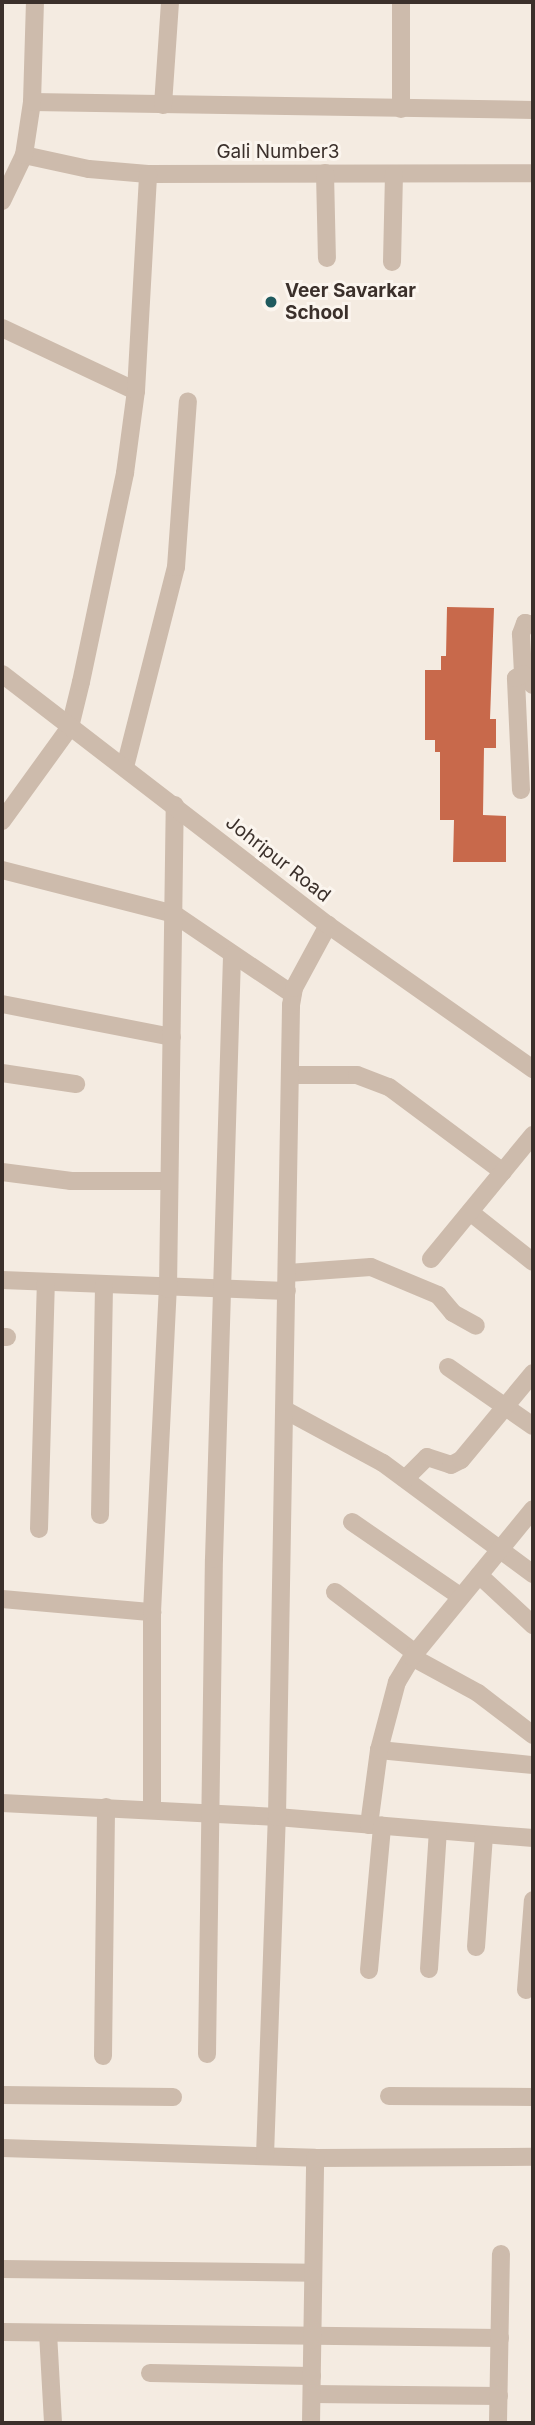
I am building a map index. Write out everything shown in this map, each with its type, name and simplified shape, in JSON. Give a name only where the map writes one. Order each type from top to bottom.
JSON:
[{"type":"street","points":[[2,201],[24,155],[32,102],[35,2]]},
{"type":"street","points":[[163,105],[170,2]]},
{"type":"street","points":[[401,2],[401,109]]},
{"type":"street","points":[[32,102],[533,110]]},
{"type":"street","name":"Gali Number3","points":[[24,155],[89,169],[148,174],[533,173]]},
{"type":"street","points":[[325,173],[327,258]]},
{"type":"street","points":[[2,821],[70,727],[125,473],[136,391],[148,174]]},
{"type":"street","points":[[392,262],[394,174]]},
{"type":"street","points":[[2,327],[136,391]]},
{"type":"street","points":[[125,767],[176,567],[188,401]]},
{"type":"street","points":[[521,790],[516,678],[528,679],[521,634],[525,623],[533,625]]},
{"type":"street","name":"Johripur Road","points":[[2,674],[328,925],[533,1069]]},
{"type":"street","points":[[152,1809],[152,1612],[168,1289],[175,806]]},
{"type":"street","points":[[2,870],[174,914],[292,994]]},
{"type":"street","points":[[265,2157],[277,1817],[292,994],[328,925]]},
{"type":"street","points":[[207,2054],[232,955]]},
{"type":"street","points":[[2,1004],[172,1037]]},
{"type":"street","points":[[2,1073],[76,1084]]},
{"type":"street","points":[[290,1075],[357,1075],[389,1087],[502,1172]]},
{"type":"street","points":[[431,1259],[533,1135]]},
{"type":"street","points":[[2,1172],[71,1181],[169,1181]]},
{"type":"street","points":[[470,1212],[533,1262]]},
{"type":"street","points":[[2,1280],[223,1290],[371,1267],[438,1295],[453,1313],[476,1326]]},
{"type":"street","points":[[39,1529],[46,1283]]},
{"type":"street","points":[[100,1515],[104,1286]]},
{"type":"street","points":[[448,1367],[533,1426]]},
{"type":"street","points":[[404,1479],[428,1457],[452,1465],[461,1461],[533,1373]]},
{"type":"street","points":[[285,1410],[355,1446],[502,1548],[533,1574]]},
{"type":"street","points":[[369,1970],[379,1750],[390,1700],[414,1655],[533,1509]]},
{"type":"street","points":[[352,1522],[461,1597]]},
{"type":"street","points":[[479,1574],[533,1625]]},
{"type":"street","points":[[335,1592],[414,1655],[478,1693],[533,1735]]},
{"type":"street","points":[[2,1599],[152,1612]]},
{"type":"street","points":[[379,1750],[533,1765]]},
{"type":"street","points":[[2,1803],[277,1817],[533,1838]]},
{"type":"street","points":[[103,2056],[106,1807]]},
{"type":"street","points":[[429,1969],[438,1831]]},
{"type":"street","points":[[476,1947],[484,1835]]},
{"type":"street","points":[[526,1990],[533,1900]]},
{"type":"street","points":[[2,2095],[173,2097]]},
{"type":"street","points":[[389,2096],[533,2097]]},
{"type":"street","points":[[2,2148],[315,2158],[533,2157]]},
{"type":"street","points":[[312,2423],[315,2158]]},
{"type":"street","points":[[498,2423],[501,2254]]},
{"type":"street","points":[[2,2269],[313,2273]]},
{"type":"street","points":[[2,2332],[500,2338]]},
{"type":"street","points":[[48,2333],[53,2423]]},
{"type":"street","points":[[150,2373],[499,2396]]},
{"type":"building","points":[[447,607],[494,608],[490,719],[496,719],[496,748],[484,748],[483,815],[506,816],[506,862],[453,862],[454,820],[440,820],[440,752],[435,752],[435,740],[425,740],[425,670],[441,670],[441,656],[446,656]]},
{"type":"place","name":"Veer Savarkar School","points":[[271,302]]}]
